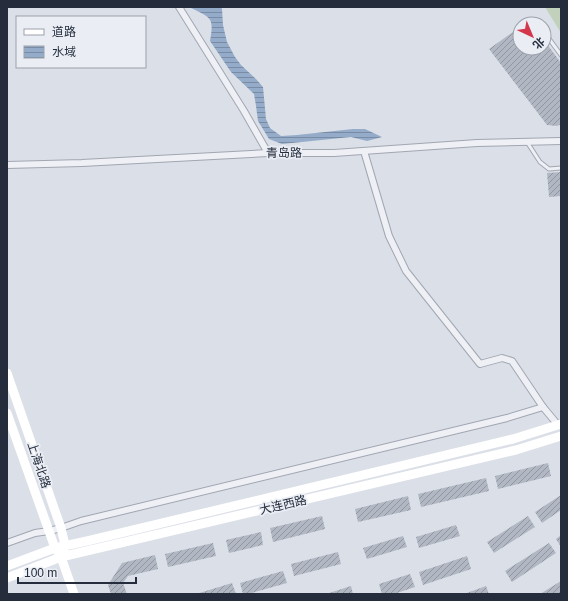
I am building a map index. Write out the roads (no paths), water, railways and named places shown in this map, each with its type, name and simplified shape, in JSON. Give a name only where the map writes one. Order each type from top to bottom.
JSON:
[{"type":"main road","name":"上海北路","points":[[7,373],[61,528],[65,545]]},
{"type":"main road","name":"上海北路","points":[[7,413],[55,548],[61,557],[74,594]]},
{"type":"main road","name":"大连西路","points":[[7,566],[65,545],[505,440],[559,424]]},
{"type":"main road","name":"大连西路","points":[[7,578],[61,557],[516,450],[561,436]]},
{"type":"main road","points":[[61,557],[65,545]]},
{"type":"street","points":[[179,7],[244,111],[268,153]]},
{"type":"street","name":"青岛路","points":[[7,165],[82,163],[268,153],[334,153],[477,143],[561,141]]},
{"type":"street","points":[[364,151],[389,236],[406,271],[480,364],[502,358],[512,361],[543,407],[559,424]]},
{"type":"street","points":[[7,543],[35,533],[61,528],[81,521],[507,418],[543,407]]},
{"type":"lane","points":[[552,43],[561,55]]},
{"type":"lane","points":[[527,142],[540,162],[549,169],[561,168]]},
{"type":"water","points":[[190,7],[221,7],[227,42],[241,65],[263,87],[266,119],[270,128],[281,136],[365,129],[382,137],[367,141],[351,137],[282,144],[269,139],[258,121],[254,94],[231,72],[210,41],[212,28],[210,20],[203,14]]}]
